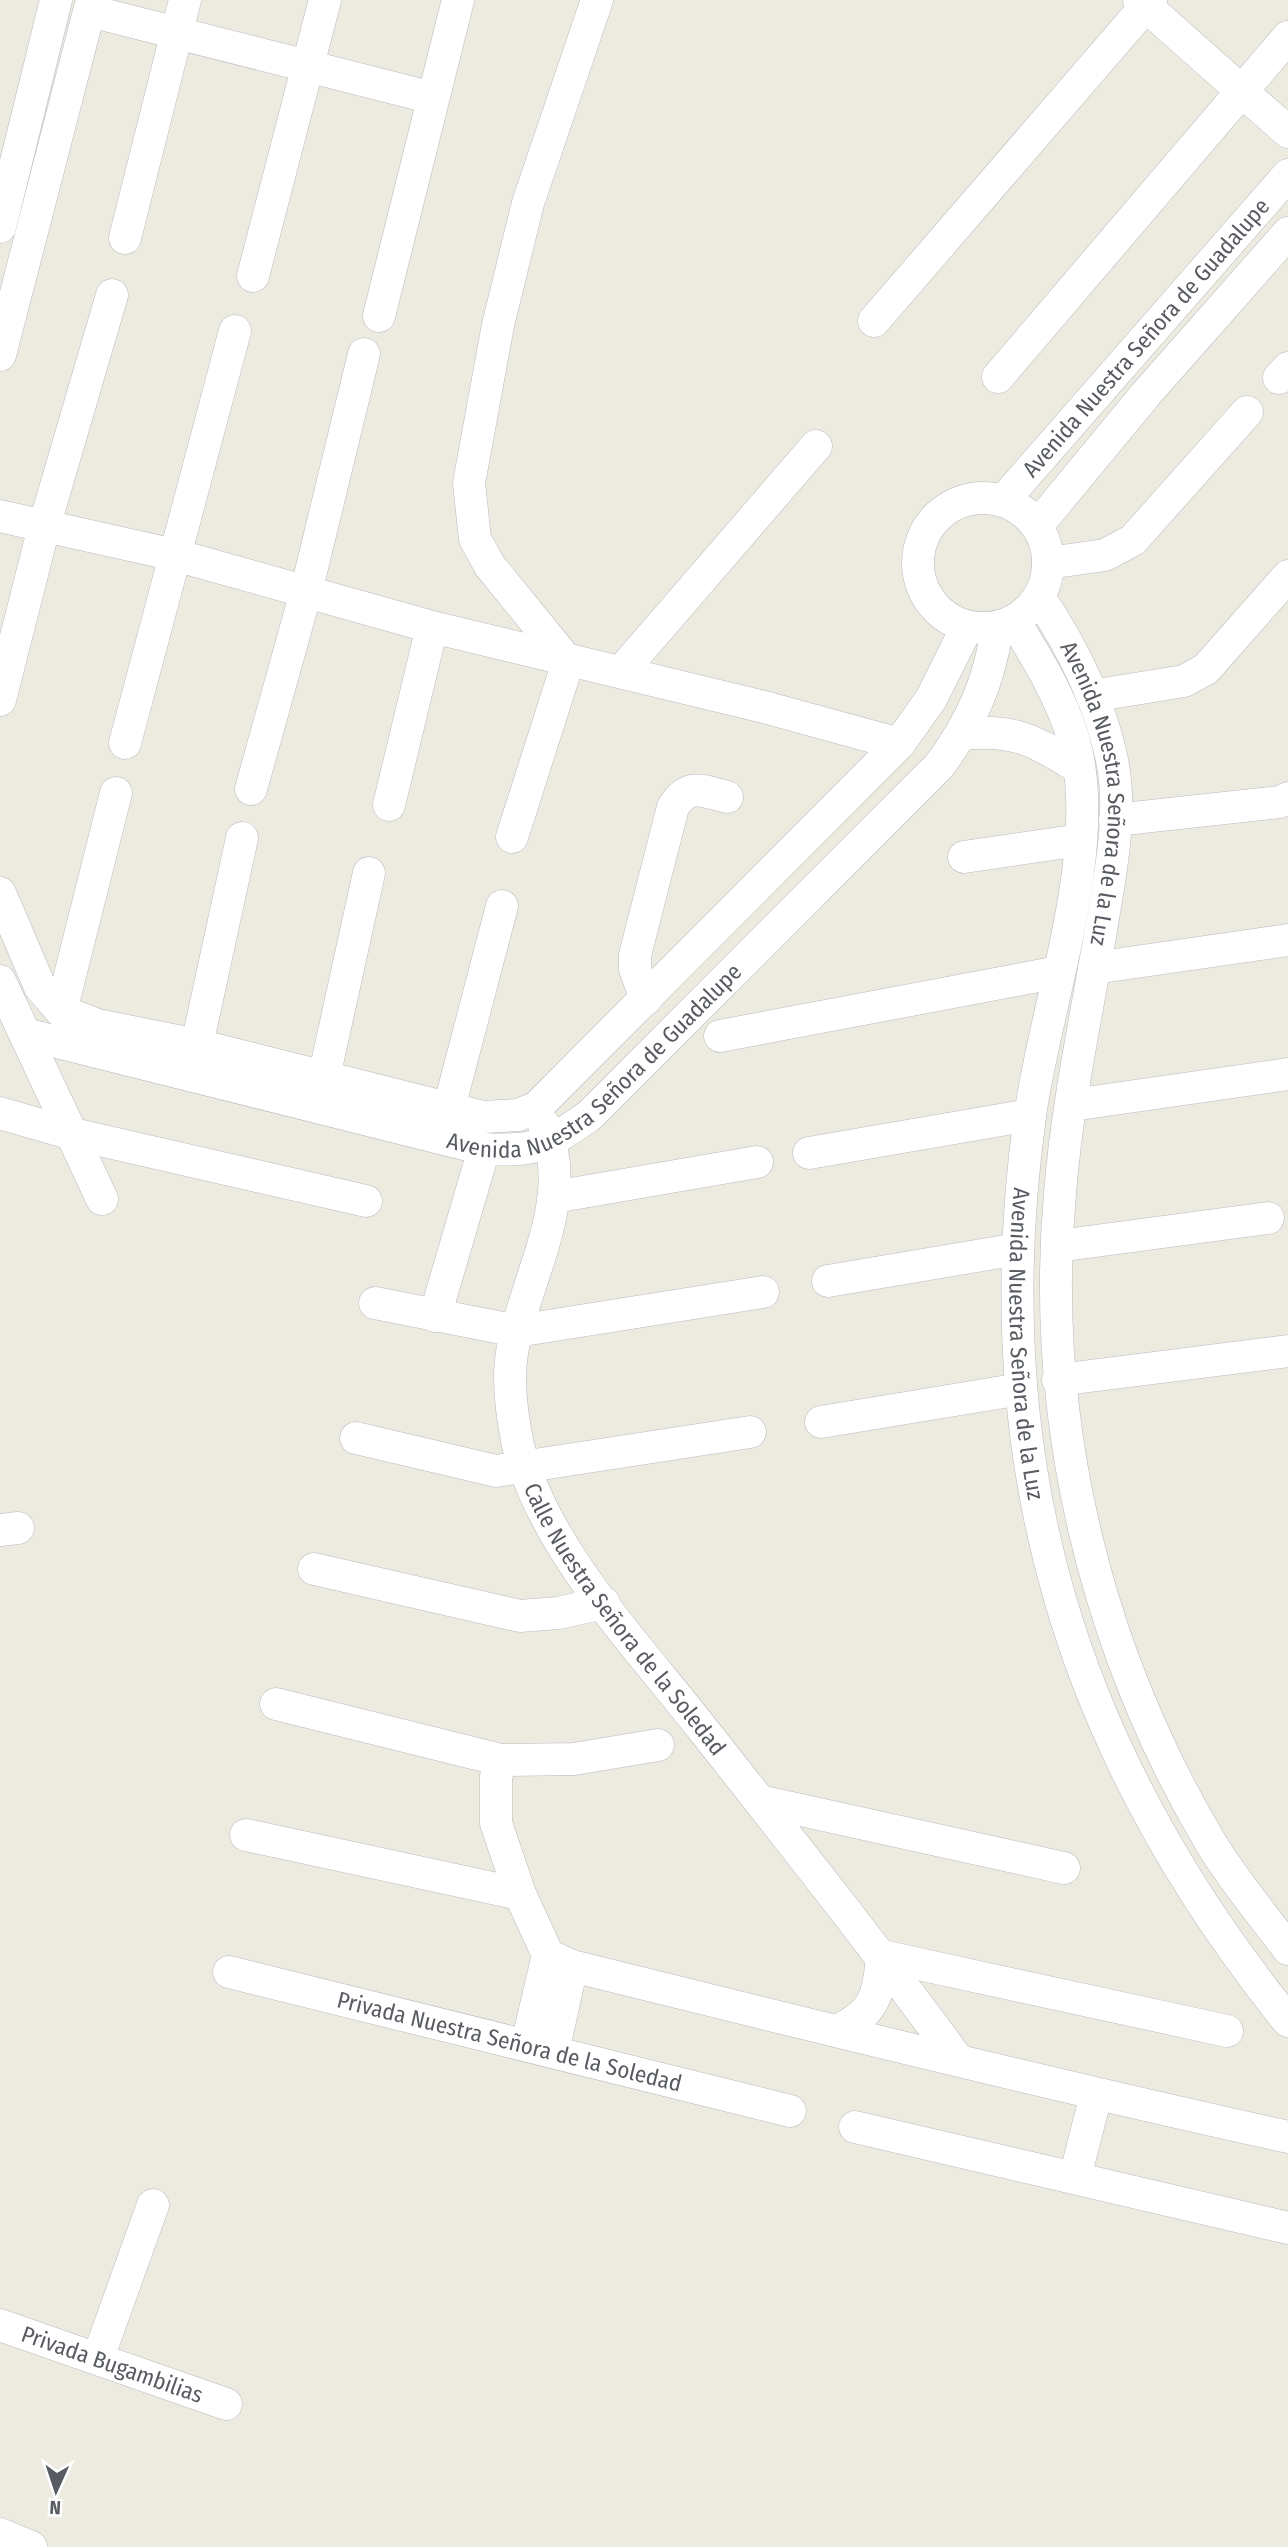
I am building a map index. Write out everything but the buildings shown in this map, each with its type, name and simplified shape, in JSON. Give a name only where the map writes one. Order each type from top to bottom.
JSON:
[{"type":"street","points":[[0,227],[56,0]]},
{"type":"street","points":[[125,238],[185,0]]},
{"type":"street","points":[[253,276],[325,0]]},
{"type":"street","points":[[379,316],[458,0]]},
{"type":"street","points":[[568,662],[490,566],[475,539],[469,483],[498,325],[528,203],[597,0]]},
{"type":"street","points":[[874,321],[1145,2],[1288,132]]},
{"type":"street","points":[[0,355],[91,6],[176,34],[433,98]]},
{"type":"street","points":[[998,377],[1240,90],[1288,37]]},
{"type":"street","name":"Avenida Nuestra Señora de Guadalupe","points":[[1003,501],[1288,175]]},
{"type":"street","name":"Avenida Nuestra Señora de Guadalupe","points":[[1037,526],[1146,394],[1288,233]]},
{"type":"street","points":[[0,700],[44,527],[112,295]]},
{"type":"street","points":[[125,743],[235,331]]},
{"type":"street","points":[[251,789],[306,592],[364,354]]},
{"type":"street","points":[[1048,563],[1105,555],[1133,540],[1247,412]]},
{"type":"street","points":[[621,673],[816,446]]},
{"type":"street","points":[[981,498],[1003,501],[1022,511],[1037,526],[1045,544],[1048,563],[1046,580],[1039,597],[993,625],[947,616],[928,599],[917,573],[918,551],[925,530],[940,513],[959,502],[981,498]]},
{"type":"street","points":[[0,516],[175,555],[432,627],[899,744]]},
{"type":"street","points":[[1092,696],[1196,677],[1288,576]]},
{"type":"street","name":"Avenida Nuestra Señora de la Luz","points":[[1039,597],[1057,624],[1092,696],[1112,761],[1115,820],[1060,1193],[1058,1380],[1072,1475],[1087,1547],[1133,1688],[1188,1802],[1214,1848],[1288,1949]]},
{"type":"street","name":"Avenida Nuestra Señora de Guadalupe","points":[[25,1034],[484,1149],[524,1150],[551,1142],[590,1115],[939,766],[963,734],[982,695],[993,657],[993,625]]},
{"type":"street","name":"Avenida Nuestra Señora de Guadalupe","points":[[61,1011],[97,1024],[197,1045],[483,1117],[500,1117],[536,1108],[899,744],[931,699],[993,625]]},
{"type":"street","name":"Avenida Nuestra Señora de la Luz","points":[[993,625],[1050,679],[1073,740],[1079,768],[1080,840],[1076,881],[1030,1115],[1018,1249],[1021,1389],[1031,1481],[1049,1563],[1083,1674],[1101,1721],[1144,1808],[1218,1928],[1288,2021]]},
{"type":"street","points":[[389,805],[432,627]]},
{"type":"street","points":[[512,837],[568,662]]},
{"type":"street","points":[[963,734],[1010,733],[1038,742],[1079,768]]},
{"type":"street","points":[[646,999],[635,969],[635,955],[673,807],[684,792],[694,790],[727,797]]},
{"type":"street","points":[[61,1011],[116,793]]},
{"type":"street","points":[[1115,820],[1280,802],[1288,798]]},
{"type":"street","points":[[197,1045],[242,838]]},
{"type":"street","points":[[964,856],[1080,840]]},
{"type":"street","points":[[324,1077],[369,873]]},
{"type":"street","points":[[0,893],[40,986],[61,1011]]},
{"type":"street","points":[[449,1108],[502,906]]},
{"type":"street","points":[[1094,968],[1288,940]]},
{"type":"street","points":[[720,1036],[1059,972]]},
{"type":"street","points":[[0,981],[102,1199]]},
{"type":"street","points":[[1072,1105],[1288,1074]]},
{"type":"street","name":"Calle Nuestra Señora de la Soledad","points":[[536,1108],[551,1142],[555,1172],[554,1197],[517,1331],[512,1354],[511,1392],[524,1468],[544,1516],[604,1603],[882,1956],[958,2060]]},
{"type":"street","points":[[0,1113],[69,1133],[366,1200]]},
{"type":"street","points":[[808,1153],[1030,1115]]},
{"type":"street","points":[[435,1316],[484,1149]]},
{"type":"street","points":[[554,1197],[757,1161]]},
{"type":"street","points":[[1058,1246],[1268,1218]]},
{"type":"street","points":[[828,1281],[1018,1249]]},
{"type":"street","points":[[375,1303],[517,1331],[763,1292]]},
{"type":"street","points":[[1058,1380],[1288,1351]]},
{"type":"street","points":[[821,1422],[1021,1389]]},
{"type":"street","points":[[356,1438],[485,1470],[524,1468],[750,1432]]},
{"type":"street","points":[[314,1569],[520,1616],[558,1613],[604,1603]]},
{"type":"street","points":[[276,1704],[500,1760],[574,1759],[658,1745]]},
{"type":"street","points":[[500,1760],[496,1777],[496,1823],[520,1894],[560,1960],[540,2048]]},
{"type":"street","points":[[760,1801],[1064,1868]]},
{"type":"street","points":[[246,1835],[520,1894]]},
{"type":"street","points":[[1218,1928],[1252,1901]]},
{"type":"street","points":[[836,2031],[858,2021],[872,2004],[880,1982],[882,1956],[1227,2031]]},
{"type":"street","points":[[560,1960],[1096,2095],[1288,2137]]},
{"type":"street","name":"Privada Nuestra Señora de la Soledad","points":[[229,1972],[790,2111]]},
{"type":"street","points":[[1075,2177],[1096,2095]]},
{"type":"street","points":[[855,2127],[1288,2228]]},
{"type":"street","points":[[98,2358],[153,2205]]},
{"type":"street","name":"Privada Bugambilias","points":[[0,2325],[226,2404]]},
{"type":"street","points":[[0,2534],[31,2547]]}]
